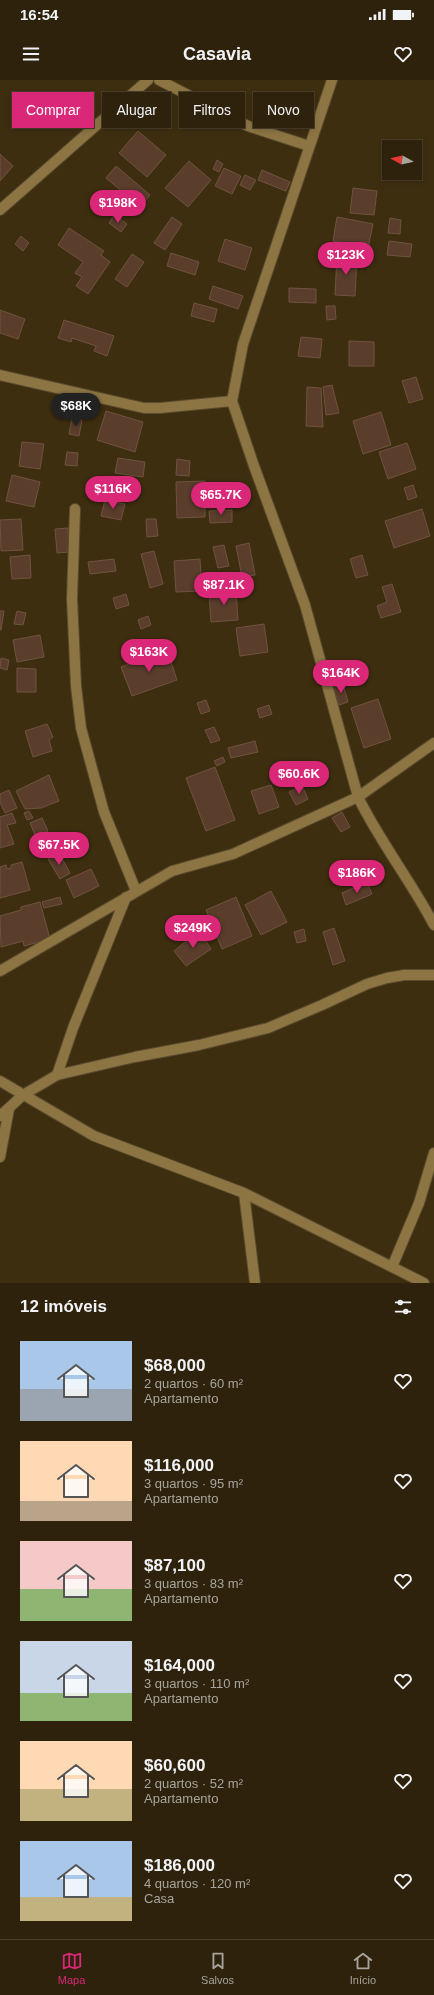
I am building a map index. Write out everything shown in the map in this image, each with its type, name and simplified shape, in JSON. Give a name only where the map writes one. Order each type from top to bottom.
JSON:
[{"type":"street","points":[[0,210],[148,80]]},
{"type":"street","points":[[159,80],[248,126],[309,146]]},
{"type":"street","points":[[332,80],[243,344],[232,401],[305,605],[358,797],[372,826],[424,906],[434,925]]},
{"type":"street","points":[[0,375],[144,408],[160,408],[232,401]]},
{"type":"street","points":[[74,509],[72,599],[76,686],[80,728],[104,812],[136,891]]},
{"type":"street","points":[[0,971],[172,871],[233,854],[358,797],[434,743]]},
{"type":"street","points":[[57,1075],[73,1028],[126,897]]},
{"type":"street","points":[[0,1116],[10,1109],[23,1095],[57,1075],[135,1057],[199,1045],[268,1028],[367,984],[387,978],[404,975],[434,975]]},
{"type":"street","points":[[0,1081],[94,1136],[244,1193],[424,1283]]},
{"type":"street","points":[[0,1157],[10,1109]]},
{"type":"street","points":[[392,1267],[419,1203],[434,1153]]},
{"type":"street","points":[[244,1193],[256,1283]]},
{"type":"building","points":[[138,131],[166,155],[147,177],[119,153]]},
{"type":"building","points":[[0,154],[13,166],[0,181]]},
{"type":"building","points":[[217,160],[223,164],[219,172],[213,169]]},
{"type":"building","points":[[189,161],[211,180],[188,207],[165,188]]},
{"type":"building","points":[[116,166],[150,195],[140,207],[106,178]]},
{"type":"building","points":[[224,168],[241,176],[232,194],[215,186]]},
{"type":"building","points":[[262,170],[290,182],[286,191],[258,180]]},
{"type":"building","points":[[245,175],[256,180],[250,190],[240,185]]},
{"type":"building","points":[[353,188],[377,191],[374,215],[350,213]]},
{"type":"building","points":[[114,215],[127,224],[121,232],[109,223]]},
{"type":"building","points":[[172,217],[182,224],[165,250],[154,243]]},
{"type":"building","points":[[337,217],[373,224],[368,248],[333,241]]},
{"type":"building","points":[[390,218],[401,220],[400,234],[388,233]]},
{"type":"building","points":[[69,228],[104,251],[101,255],[110,262],[88,294],[76,286],[82,277],[75,273],[83,262],[58,245]]},
{"type":"building","points":[[21,236],[29,243],[23,251],[15,244]]},
{"type":"building","points":[[225,239],[252,248],[245,270],[218,261]]},
{"type":"building","points":[[389,241],[412,244],[410,257],[387,255]]},
{"type":"building","points":[[171,253],[199,262],[195,275],[167,266]]},
{"type":"building","points":[[132,254],[144,262],[127,287],[115,279]]},
{"type":"building","points":[[337,256],[357,257],[355,296],[335,295]]},
{"type":"building","points":[[213,286],[243,296],[238,309],[209,299]]},
{"type":"building","points":[[289,288],[316,289],[316,303],[289,302]]},
{"type":"building","points":[[194,303],[217,309],[214,322],[191,316]]},
{"type":"building","points":[[326,306],[335,306],[336,319],[327,320]]},
{"type":"building","points":[[0,310],[25,319],[18,339],[0,333]]},
{"type":"building","points":[[64,320],[114,336],[107,356],[94,351],[96,346],[72,338],[71,342],[58,338]]},
{"type":"building","points":[[301,337],[322,339],[320,358],[298,356]]},
{"type":"building","points":[[349,341],[374,342],[374,366],[349,366]]},
{"type":"building","points":[[416,377],[423,399],[409,403],[402,381]]},
{"type":"building","points":[[332,385],[339,413],[326,415],[323,387]]},
{"type":"building","points":[[307,387],[321,388],[323,427],[306,426]]},
{"type":"building","points":[[106,411],[143,422],[135,452],[97,440]]},
{"type":"building","points":[[381,412],[391,445],[363,454],[353,421]]},
{"type":"building","points":[[72,418],[82,420],[79,436],[69,434]]},
{"type":"building","points":[[22,442],[44,444],[40,469],[19,466]]},
{"type":"building","points":[[407,443],[416,469],[388,479],[379,452]]},
{"type":"building","points":[[67,452],[78,453],[77,466],[65,465]]},
{"type":"building","points":[[118,458],[145,462],[143,477],[115,473]]},
{"type":"building","points":[[177,459],[190,461],[189,476],[176,475]]},
{"type":"building","points":[[12,475],[40,482],[34,507],[6,501]]},
{"type":"building","points":[[205,481],[205,517],[177,518],[176,482]]},
{"type":"building","points":[[413,485],[417,497],[408,500],[404,488]]},
{"type":"building","points":[[105,500],[125,504],[121,520],[101,516]]},
{"type":"building","points":[[422,509],[430,536],[394,548],[385,521]]},
{"type":"building","points":[[232,510],[232,522],[210,523],[209,511]]},
{"type":"building","points":[[21,519],[23,550],[1,551],[0,520]]},
{"type":"building","points":[[146,519],[156,519],[158,536],[147,537]]},
{"type":"building","points":[[68,528],[69,552],[57,553],[55,529]]},
{"type":"building","points":[[249,543],[255,575],[242,577],[236,546]]},
{"type":"building","points":[[224,545],[229,566],[218,568],[213,547]]},
{"type":"building","points":[[154,551],[163,584],[150,588],[141,554]]},
{"type":"building","points":[[30,555],[31,578],[12,579],[10,557]]},
{"type":"building","points":[[362,555],[368,575],[356,578],[350,559]]},
{"type":"building","points":[[114,559],[116,571],[90,574],[88,562]]},
{"type":"building","points":[[200,559],[202,591],[176,592],[174,561]]},
{"type":"building","points":[[392,584],[401,612],[381,618],[377,606],[387,602],[382,587]]},
{"type":"building","points":[[236,591],[238,620],[211,622],[209,593]]},
{"type":"building","points":[[126,594],[129,605],[116,609],[113,598]]},
{"type":"building","points":[[0,611],[4,611],[1,630],[0,630]]},
{"type":"building","points":[[17,611],[26,613],[23,625],[14,624]]},
{"type":"building","points":[[148,616],[151,625],[141,629],[138,620]]},
{"type":"building","points":[[264,624],[268,652],[240,656],[236,628]]},
{"type":"building","points":[[40,635],[44,657],[17,662],[13,640]]},
{"type":"building","points":[[167,650],[177,680],[132,696],[121,667]]},
{"type":"building","points":[[1,658],[9,660],[7,670],[0,668]]},
{"type":"building","points":[[17,668],[36,669],[36,692],[17,692]]},
{"type":"building","points":[[343,684],[348,702],[339,705],[333,687]]},
{"type":"building","points":[[378,699],[391,739],[364,748],[351,708]]},
{"type":"building","points":[[206,700],[210,711],[201,714],[197,703]]},
{"type":"building","points":[[269,705],[272,714],[260,718],[257,709]]},
{"type":"building","points":[[47,724],[53,737],[49,740],[52,751],[33,757],[25,731]]},
{"type":"building","points":[[214,727],[220,740],[211,743],[205,730]]},
{"type":"building","points":[[255,741],[258,752],[231,758],[228,748]]},
{"type":"building","points":[[223,757],[225,762],[217,766],[214,761]]},
{"type":"building","points":[[215,767],[235,820],[206,831],[186,778]]},
{"type":"building","points":[[49,775],[59,801],[41,808],[25,809],[16,791]]},
{"type":"building","points":[[271,785],[279,807],[259,814],[251,791]]},
{"type":"building","points":[[302,786],[308,799],[296,805],[289,792]]},
{"type":"building","points":[[9,790],[17,808],[5,813],[0,802],[0,794]]},
{"type":"building","points":[[29,811],[33,818],[27,820],[24,813]]},
{"type":"building","points":[[342,812],[350,827],[341,832],[332,818]]},
{"type":"building","points":[[12,813],[16,823],[7,825],[14,844],[0,848],[0,817]]},
{"type":"building","points":[[42,818],[48,831],[36,837],[30,823]]},
{"type":"building","points":[[59,853],[70,873],[60,879],[48,859]]},
{"type":"building","points":[[22,862],[30,890],[0,898],[0,867],[6,865],[7,869],[11,868],[11,865]]},
{"type":"building","points":[[91,869],[99,886],[74,898],[66,880]]},
{"type":"building","points":[[367,882],[372,894],[346,905],[342,893]]},
{"type":"building","points":[[271,891],[287,922],[261,935],[245,905]]},
{"type":"building","points":[[60,897],[62,904],[44,908],[42,902]]},
{"type":"building","points":[[236,897],[252,936],[222,949],[206,910]]},
{"type":"building","points":[[40,902],[50,939],[24,946],[23,941],[1,947],[0,916],[21,910],[21,907]]},
{"type":"building","points":[[334,928],[345,961],[333,965],[323,932]]},
{"type":"building","points":[[304,929],[306,941],[297,943],[294,932]]},
{"type":"building","points":[[199,931],[211,949],[186,966],[174,951]]}]
